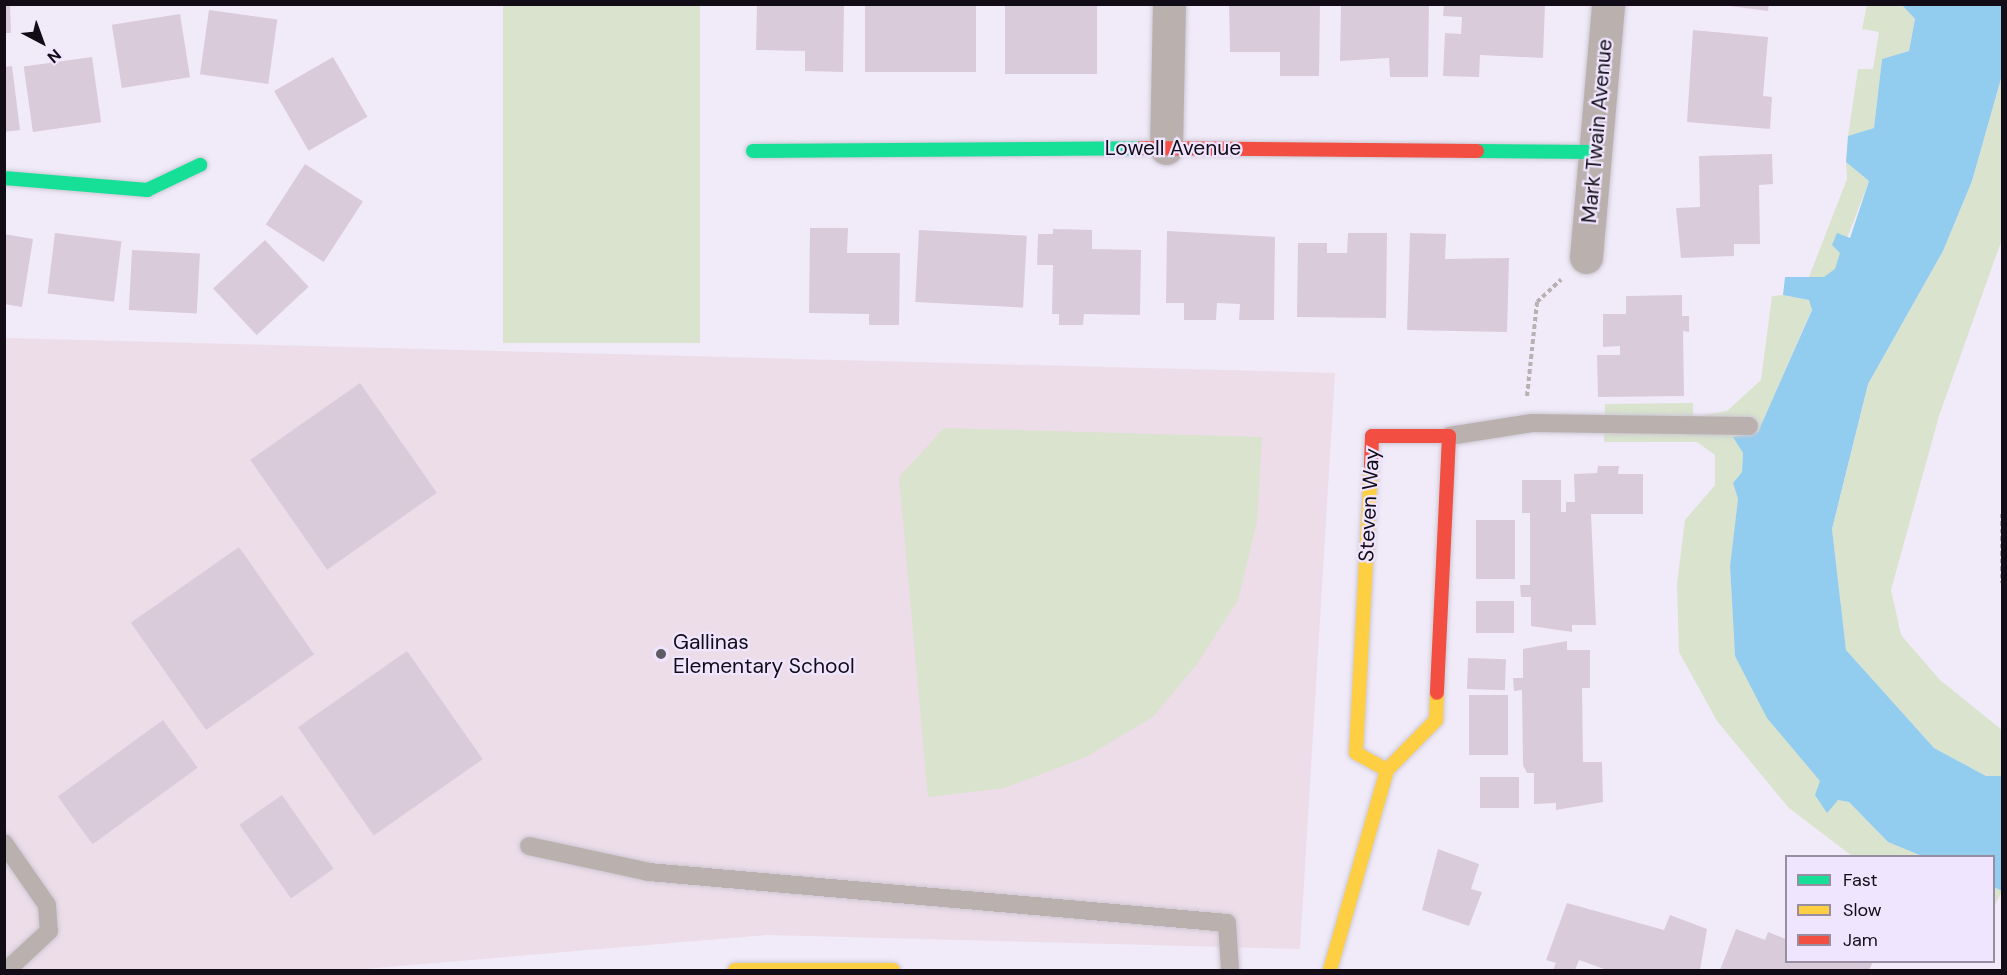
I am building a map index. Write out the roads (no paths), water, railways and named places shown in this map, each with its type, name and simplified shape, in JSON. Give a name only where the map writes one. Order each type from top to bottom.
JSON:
[{"type":"street","points":[[1166,147],[1169,4]]},
{"type":"street","name":"Mark Twain Avenue","points":[[1586,257],[1593,152],[1608,4]]},
{"type":"street","name":"Lowell Avenue","points":[[753,152],[1166,147],[1593,152]]},
{"type":"street","points":[[4,178],[147,190],[200,165]]},
{"type":"street","name":"Steven Way","points":[[1387,770],[1356,753],[1372,436],[1449,436]]},
{"type":"street","points":[[1330,970],[1387,770],[1436,720],[1449,436]]},
{"type":"street","points":[[735,970],[892,970]]},
{"type":"lane","points":[[1449,436],[1532,423],[1749,426]]},
{"type":"lane","points":[[4,843],[47,905],[49,931],[7,970]]},
{"type":"lane","points":[[529,846],[649,872],[1227,923],[1230,970]]},
{"type":"water","points":[[1902,5],[2002,5],[2002,75],[1972,181],[1943,251],[1868,384],[1832,529],[1846,650],[1934,748],[1986,776],[2002,776],[2002,891],[1995,888],[1995,855],[1920,855],[1888,842],[1849,802],[1838,800],[1827,813],[1815,795],[1820,781],[1767,718],[1735,656],[1730,566],[1738,499],[1733,483],[1742,472],[1743,453],[1733,437],[1758,432],[1812,310],[1809,300],[1783,295],[1785,277],[1824,277],[1835,269],[1840,253],[1832,245],[1837,233],[1850,238],[1869,181],[1846,162],[1848,136],[1874,128],[1882,59],[1909,51],[1915,19]]},
{"type":"place","name":"Gallinas Elementary School","points":[[661,654]]}]
